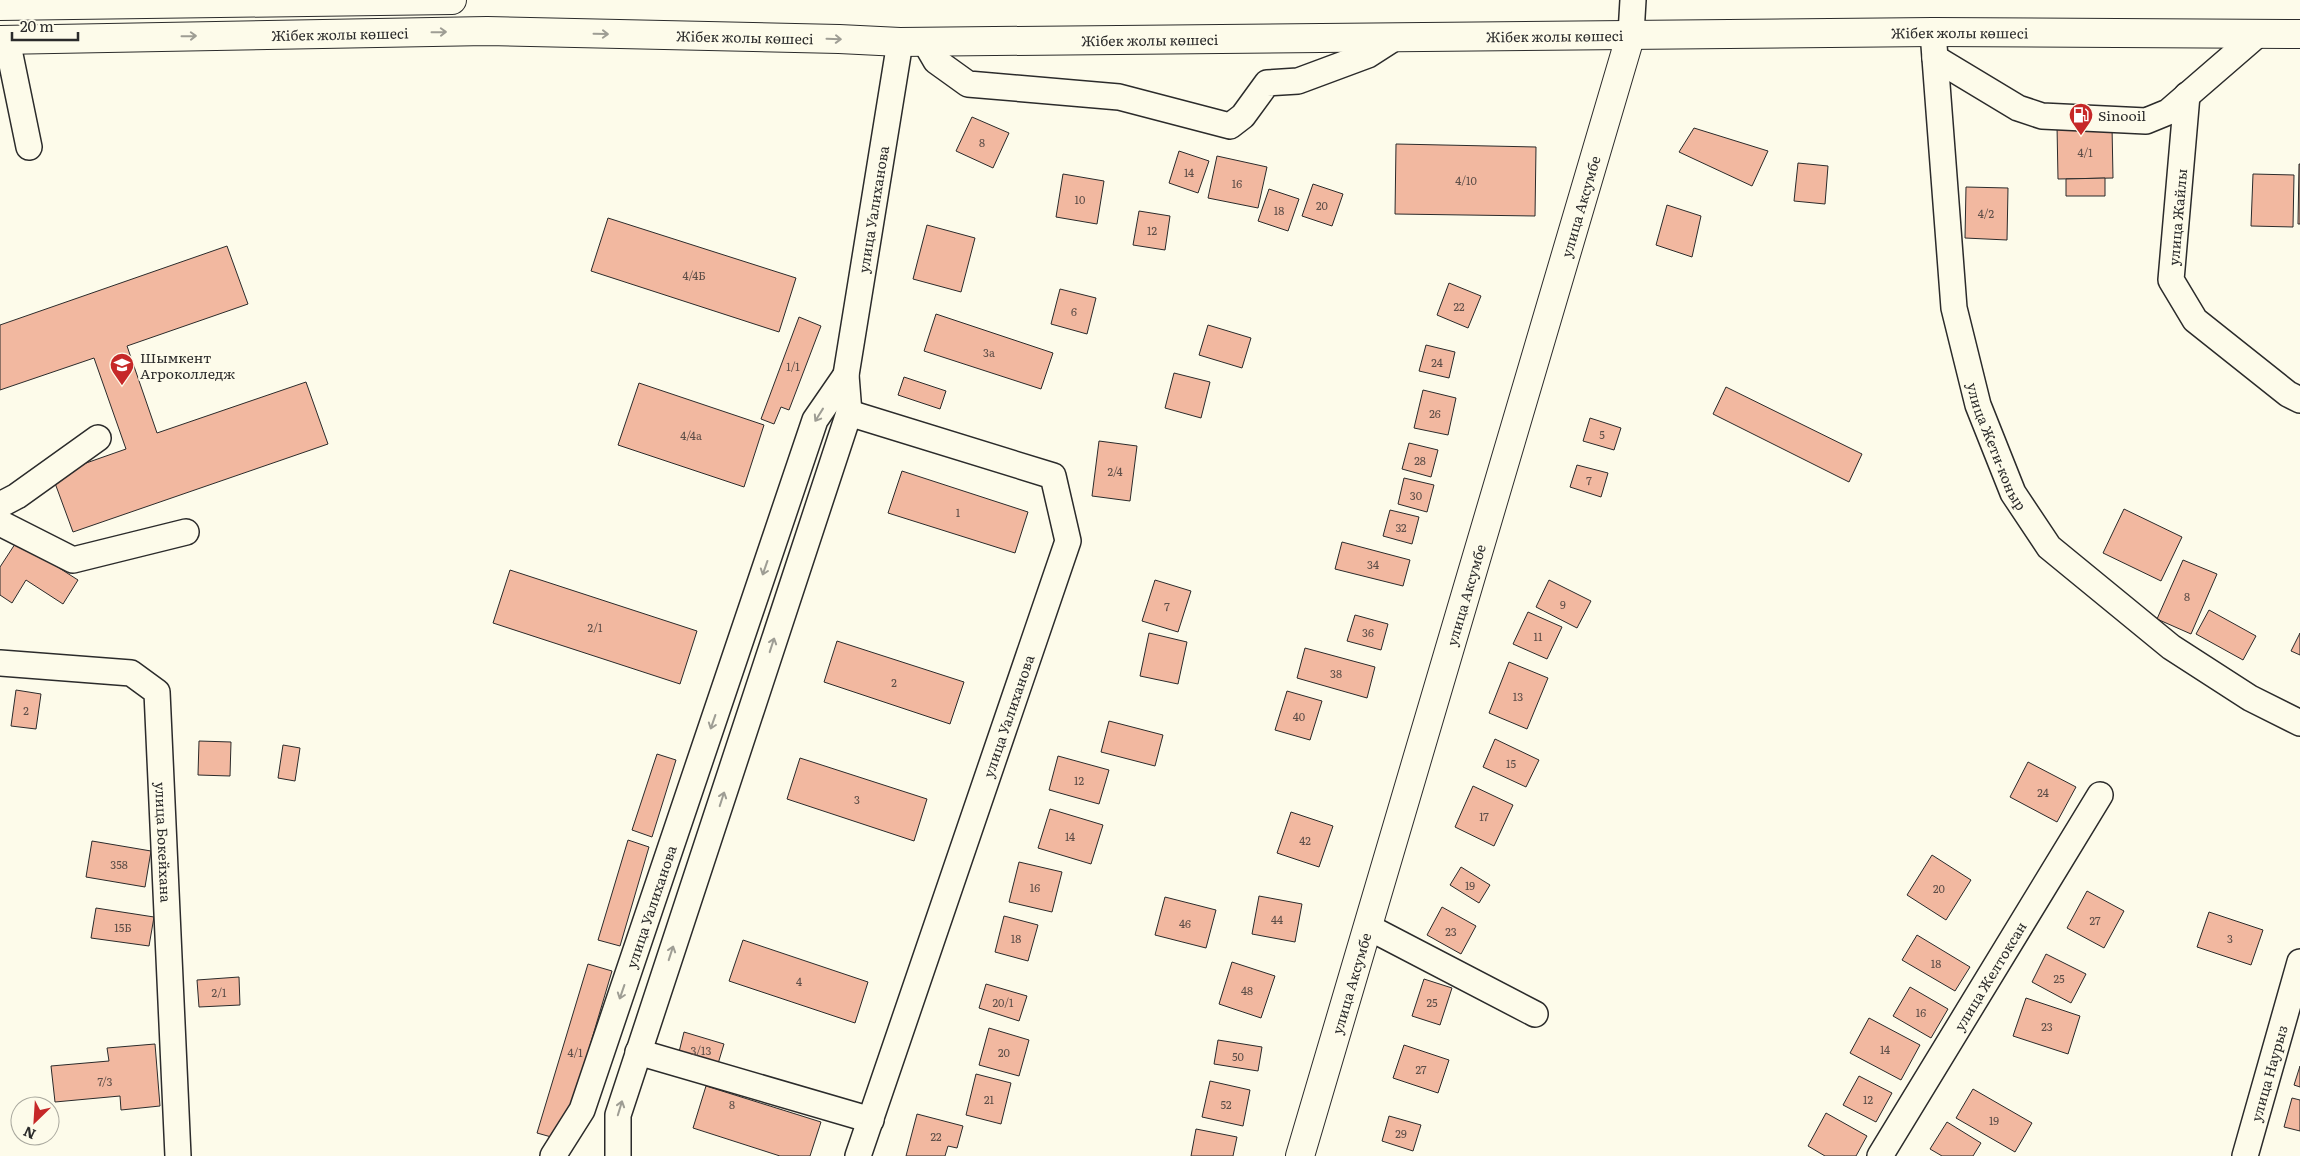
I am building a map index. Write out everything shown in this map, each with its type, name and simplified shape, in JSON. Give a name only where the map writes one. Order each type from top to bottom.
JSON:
[{"type":"main road","points":[[0,6],[452,0]]},
{"type":"main road","name":"Жібек жолы көшесі","points":[[4,40],[486,31],[912,42],[1632,34],[1934,45],[2300,34]]},
{"type":"main road","name":"улица Аксумбе","points":[[1300,1156],[1632,34]]},
{"type":"street","points":[[1632,34],[1633,0]]},
{"type":"street","points":[[1934,45],[2018,108],[2042,116],[2146,121],[2168,112],[2256,35]]},
{"type":"street","points":[[912,42],[948,72],[968,84],[1119,97],[1230,126],[1243,116],[1267,83],[1298,81],[1368,55],[1396,37]]},
{"type":"street","points":[[4,40],[28,147]]},
{"type":"street","name":"улица Уалиханова","points":[[618,1156],[618,1115],[849,413],[846,375],[912,42]]},
{"type":"street","name":"улица Жети-коныр","points":[[1934,45],[1954,308],[1978,405],[2013,493],[2048,547],[2171,647],[2250,698],[2300,723]]},
{"type":"street","name":"улица Жайлы","points":[[2188,95],[2171,280],[2195,320],[2288,394],[2300,400]]},
{"type":"street","name":"улица Уалиханова","points":[[553,1156],[582,1110],[815,420],[846,375]]},
{"type":"street","name":"улица Уалиханова","points":[[849,413],[1053,476],[1068,541],[858,1156]]},
{"type":"street","points":[[0,505],[17,496],[98,438]]},
{"type":"street","points":[[0,523],[73,560],[186,532]]},
{"type":"street","name":"улица Бокейхана","points":[[0,663],[131,673],[157,692],[178,1156]]},
{"type":"street","name":"улица Желтоксан","points":[[1880,1156],[2100,795]]},
{"type":"street","points":[[1368,927],[1535,1014]]},
{"type":"street","name":"улица Наурыз","points":[[2245,1156],[2300,962]]},
{"type":"street","points":[[638,1052],[871,1120]]},
{"type":"building","points":[[972,117],[1009,133],[993,168],[956,151]]},
{"type":"building","points":[[2057,126],[2112,126],[2113,178],[2058,179]]},
{"type":"building","points":[[1694,128],[1768,151],[1752,186],[1679,152]]},
{"type":"building","points":[[1396,144],[1536,147],[1535,216],[1395,214]]},
{"type":"building","points":[[1179,151],[1209,161],[1198,193],[1169,183]]},
{"type":"building","points":[[1217,156],[1267,167],[1258,208],[1208,198]]},
{"type":"building","points":[[1798,163],[1828,166],[1825,204],[1794,201]]},
{"type":"building","points":[[2299,164],[2300,224],[2298,224]]},
{"type":"building","points":[[1063,174],[1104,181],[1097,224],[1056,217]]},
{"type":"building","points":[[2253,174],[2294,175],[2293,227],[2251,226]]},
{"type":"building","points":[[2105,178],[2105,196],[2066,196],[2066,179]]},
{"type":"building","points":[[1313,184],[1343,194],[1332,226],[1302,216]]},
{"type":"building","points":[[1966,187],[2008,188],[2007,240],[1965,238]]},
{"type":"building","points":[[1269,189],[1299,199],[1288,231],[1258,221]]},
{"type":"building","points":[[1667,205],[1701,216],[1692,257],[1656,245]]},
{"type":"building","points":[[1139,211],[1170,216],[1165,250],[1133,245]]},
{"type":"building","points":[[608,218],[796,278],[779,332],[591,271]]},
{"type":"building","points":[[927,225],[975,238],[961,292],[913,279]]},
{"type":"building","name":"Шымкент Агроколледж","points":[[227,246],[248,304],[127,346],[157,433],[306,382],[328,444],[73,532],[52,475],[126,449],[94,358],[0,390],[0,325]]},
{"type":"building","points":[[1449,283],[1481,296],[1468,328],[1437,315]]},
{"type":"building","points":[[1060,289],[1096,298],[1087,334],[1051,324]]},
{"type":"building","points":[[936,314],[1053,353],[1041,389],[924,351]]},
{"type":"building","points":[[799,317],[821,326],[789,410],[781,407],[774,424],[761,419]]},
{"type":"building","points":[[1208,325],[1251,338],[1242,368],[1199,355]]},
{"type":"building","points":[[1426,345],[1455,352],[1449,378],[1419,371]]},
{"type":"building","points":[[1174,373],[1210,382],[1201,418],[1165,408]]},
{"type":"building","points":[[904,377],[946,391],[940,409],[898,395]]},
{"type":"building","points":[[639,383],[764,425],[744,487],[618,445]]},
{"type":"building","points":[[1726,387],[1862,454],[1849,482],[1713,414]]},
{"type":"building","points":[[1423,390],[1456,398],[1448,435],[1414,428]]},
{"type":"building","points":[[1590,418],[1621,428],[1614,450],[1583,441]]},
{"type":"building","points":[[1099,441],[1137,446],[1130,501],[1092,496]]},
{"type":"building","points":[[1409,443],[1438,450],[1431,477],[1402,469]]},
{"type":"building","points":[[1577,465],[1608,473],[1601,497],[1570,487]]},
{"type":"building","points":[[902,471],[1028,512],[1015,553],[888,513]]},
{"type":"building","points":[[1404,478],[1434,485],[1427,512],[1398,504]]},
{"type":"building","points":[[2124,509],[2182,537],[2161,581],[2103,553]]},
{"type":"building","points":[[1390,510],[1419,517],[1412,544],[1383,536]]},
{"type":"building","points":[[17,541],[78,580],[63,604],[26,580],[12,603],[0,595],[0,567]]},
{"type":"building","points":[[1342,542],[1410,560],[1403,586],[1335,569]]},
{"type":"building","points":[[2183,560],[2217,574],[2191,634],[2157,619]]},
{"type":"building","points":[[510,570],[697,631],[680,684],[493,623]]},
{"type":"building","points":[[1155,580],[1191,591],[1178,632],[1142,621]]},
{"type":"building","points":[[1549,580],[1591,601],[1577,628],[1536,607]]},
{"type":"building","points":[[2209,610],[2256,636],[2243,660],[2196,634]]},
{"type":"building","points":[[1528,612],[1562,627],[1547,659],[1513,644]]},
{"type":"building","points":[[1355,615],[1388,624],[1381,650],[1347,641]]},
{"type":"building","points":[[1149,633],[1187,642],[1178,684],[1140,676]]},
{"type":"building","points":[[2300,633],[2300,655],[2291,651]]},
{"type":"building","points":[[837,641],[964,682],[950,724],[824,682]]},
{"type":"building","points":[[1305,648],[1375,667],[1367,698],[1297,678]]},
{"type":"building","points":[[1509,662],[1548,678],[1527,729],[1489,713]]},
{"type":"building","points":[[16,690],[41,694],[36,729],[11,726]]},
{"type":"building","points":[[1287,691],[1322,701],[1310,740],[1275,730]]},
{"type":"building","points":[[1109,721],[1163,735],[1155,766],[1101,752]]},
{"type":"building","points":[[1495,739],[1539,760],[1526,787],[1483,767]]},
{"type":"building","points":[[199,741],[231,742],[230,776],[198,775]]},
{"type":"building","points":[[283,745],[300,748],[295,781],[278,778]]},
{"type":"building","points":[[657,754],[676,760],[652,837],[632,830]]},
{"type":"building","points":[[1058,756],[1109,770],[1099,804],[1049,790]]},
{"type":"building","points":[[800,758],[927,799],[914,841],[787,799]]},
{"type":"building","points":[[2028,762],[2076,787],[2057,822],[2010,797]]},
{"type":"building","points":[[1473,786],[1513,805],[1494,846],[1455,827]]},
{"type":"building","points":[[1050,809],[1103,825],[1091,864],[1038,848]]},
{"type":"building","points":[[1291,812],[1333,826],[1319,867],[1277,853]]},
{"type":"building","points":[[628,840],[649,847],[620,946],[598,940]]},
{"type":"building","points":[[92,841],[151,851],[145,887],[86,877]]},
{"type":"building","points":[[1932,855],[1971,880],[1946,920],[1907,895]]},
{"type":"building","points":[[1019,862],[1062,872],[1052,912],[1009,902]]},
{"type":"building","points":[[1461,867],[1490,885],[1479,903],[1450,885]]},
{"type":"building","points":[[2087,891],[2124,911],[2104,948],[2067,928]]},
{"type":"building","points":[[1259,896],[1302,904],[1295,942],[1252,934]]},
{"type":"building","points":[[1165,897],[1216,910],[1206,948],[1155,935]]},
{"type":"building","points":[[1442,907],[1476,926],[1461,954],[1427,935]]},
{"type":"building","points":[[96,908],[154,917],[149,946],[91,938]]},
{"type":"building","points":[[2209,912],[2263,930],[2251,965],[2197,947]]},
{"type":"building","points":[[1004,916],[1038,925],[1028,961],[995,952]]},
{"type":"building","points":[[1917,935],[1970,967],[1955,991],[1902,960]]},
{"type":"building","points":[[743,940],[868,982],[855,1023],[729,981]]},
{"type":"building","points":[[2046,954],[2086,974],[2071,1003],[2032,982]]},
{"type":"building","points":[[1232,962],[1275,976],[1261,1018],[1219,1004]]},
{"type":"building","points":[[588,964],[612,971],[562,1140],[537,1133]]},
{"type":"building","points":[[239,977],[240,1005],[199,1007],[197,980]]},
{"type":"building","points":[[1424,979],[1452,988],[1440,1025],[1412,1016]]},
{"type":"building","points":[[986,984],[1027,996],[1019,1021],[979,1008]]},
{"type":"building","points":[[1910,987],[1948,1009],[1931,1038],[1893,1016]]},
{"type":"building","points":[[2026,998],[2080,1016],[2068,1054],[2013,1036]]},
{"type":"building","points":[[1869,1018],[1920,1045],[1901,1080],[1850,1053]]},
{"type":"building","points":[[989,1028],[1029,1040],[1019,1076],[979,1065]]},
{"type":"building","points":[[684,1032],[724,1044],[717,1067],[678,1056]]},
{"type":"building","points":[[1218,1040],[1262,1047],[1258,1071],[1214,1064]]},
{"type":"building","points":[[155,1044],[160,1106],[121,1110],[120,1096],[60,1102],[60,1096],[54,1096],[51,1066],[109,1061],[107,1048]]},
{"type":"building","points":[[1404,1045],[1449,1060],[1438,1093],[1393,1078]]},
{"type":"building","points":[[2300,1066],[2300,1087],[2294,1085]]},
{"type":"building","points":[[976,1074],[1011,1083],[1001,1124],[966,1115]]},
{"type":"building","points":[[1859,1076],[1892,1093],[1876,1122],[1843,1105]]},
{"type":"building","points":[[1210,1081],[1250,1090],[1243,1126],[1202,1117]]},
{"type":"building","points":[[706,1086],[821,1122],[810,1156],[780,1156],[693,1128]]},
{"type":"building","points":[[1973,1089],[2032,1123],[2015,1152],[1956,1118]]},
{"type":"building","points":[[2292,1098],[2300,1100],[2300,1131],[2284,1127]]},
{"type":"building","points":[[1826,1113],[1867,1136],[1856,1156],[1825,1156],[1808,1146]]},
{"type":"building","points":[[917,1114],[963,1126],[957,1148],[948,1146],[945,1156],[906,1156]]},
{"type":"building","points":[[1389,1116],[1421,1125],[1413,1151],[1382,1141]]},
{"type":"building","points":[[1947,1122],[1981,1143],[1973,1156],[1942,1156],[1930,1149]]},
{"type":"building","points":[[1196,1129],[1237,1137],[1233,1156],[1191,1156]]},
{"type":"place","name":"Sinooil","points":[[2081,136]]},
{"type":"place","name":"Шымкент Агроколледж","points":[[122,386]]}]
